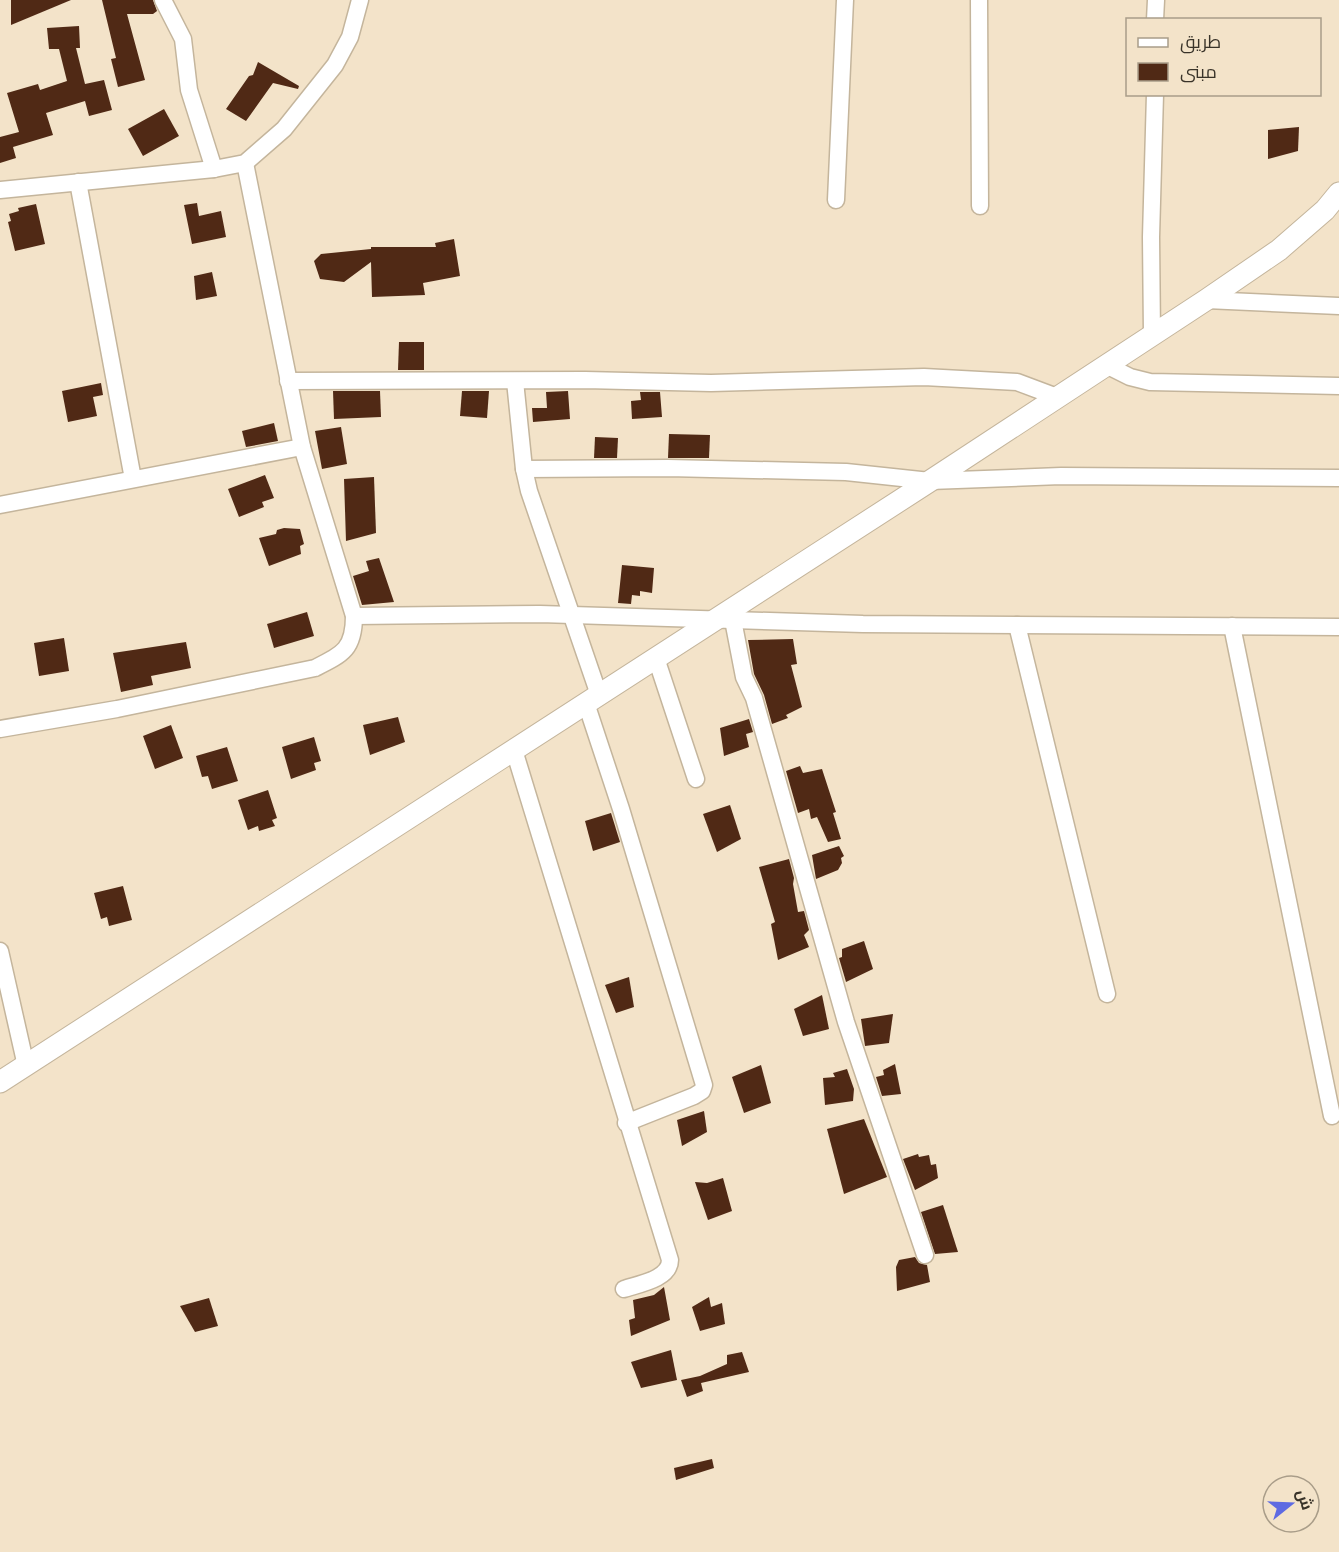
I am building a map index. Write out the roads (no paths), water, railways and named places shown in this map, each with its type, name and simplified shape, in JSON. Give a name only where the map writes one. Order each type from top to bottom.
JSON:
[{"type":"street","points":[[163,0],[183,39],[189,90],[214,169]]},
{"type":"street","points":[[0,190],[214,169],[245,163],[284,129],[335,65],[350,37],[360,0]]},
{"type":"street","points":[[837,200],[845,0]]},
{"type":"street","points":[[979,0],[980,206]]},
{"type":"street","points":[[1155,18],[1156,0]]},
{"type":"street","points":[[1152,335],[1150,237],[1155,96]]},
{"type":"street","points":[[0,729],[117,709],[315,668],[338,657],[347,648],[354,635],[354,616],[302,447],[245,163]]},
{"type":"street","points":[[78,182],[133,479]]},
{"type":"street","points":[[0,1082],[656,658],[724,620],[1280,250],[1338,195]]},
{"type":"street","points":[[1206,300],[1339,306]]},
{"type":"street","points":[[1106,365],[1130,377],[1150,382],[1339,386]]},
{"type":"street","points":[[288,381],[711,383],[936,378],[1017,382],[1057,397]]},
{"type":"street","points":[[514,381],[524,470],[538,522],[570,615],[631,843],[704,1085],[702,1091],[694,1096],[626,1123]]},
{"type":"street","points":[[0,505],[302,447]]},
{"type":"street","points":[[524,470],[668,468],[846,472],[930,481],[1061,476],[1339,478]]},
{"type":"street","points":[[354,616],[570,615],[1017,625],[1339,627]]},
{"type":"street","points":[[724,620],[754,698],[846,1022],[926,1255]]},
{"type":"street","points":[[1017,625],[1107,994]]},
{"type":"street","points":[[1232,626],[1332,1116]]},
{"type":"street","points":[[656,658],[696,779]]},
{"type":"street","points":[[514,750],[626,1123],[670,1260],[670,1266],[663,1275],[624,1289]]},
{"type":"street","points":[[0,951],[26,1066]]}]
